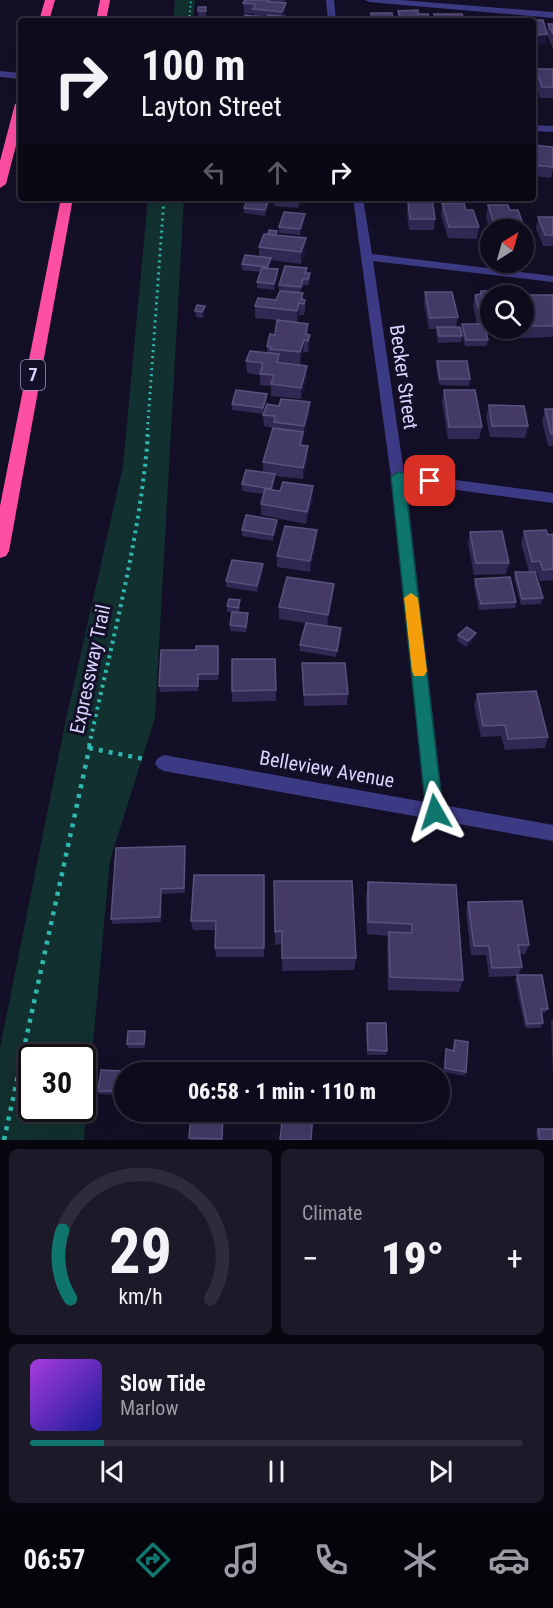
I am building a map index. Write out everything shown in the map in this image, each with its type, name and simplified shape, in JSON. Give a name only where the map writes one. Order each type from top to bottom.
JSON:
[{"type":"highway","points":[[45,18],[50,0]]},
{"type":"highway","points":[[102,18],[105,0]]},
{"type":"highway","points":[[0,184],[18,115]]},
{"type":"highway","name":"7","points":[[0,551],[66,201]]},
{"type":"street","points":[[330,0],[332,18]]},
{"type":"street","points":[[369,0],[553,15]]},
{"type":"street","points":[[0,74],[18,76]]},
{"type":"street","points":[[536,128],[553,129]]},
{"type":"street","name":"Becker Street","points":[[359,201],[398,477],[435,812]]},
{"type":"street","points":[[368,257],[553,279]]},
{"type":"street","points":[[398,477],[553,498]]},
{"type":"street","name":"Belleview Avenue","points":[[164,763],[553,833]]},
{"type":"path","points":[[189,18],[191,0]]},
{"type":"path","name":"Expressway Trail","points":[[4,1140],[122,595],[145,471],[164,201]]},
{"type":"path","points":[[89,748],[164,763]]},
{"type":"green space","points":[[175,0],[195,0],[193,18],[173,18]]},
{"type":"green space","points":[[148,201],[184,201],[155,718],[110,860],[93,1044],[18,1044],[18,1122],[86,1122],[84,1140],[0,1140],[0,1048],[65,724],[123,466]]},
{"type":"building","points":[[245,0],[286,3],[282,12],[253,9],[256,4],[243,3]]},
{"type":"building","points":[[198,7],[206,7],[206,11],[198,11]]},
{"type":"building","points":[[418,10],[418,14],[428,14],[429,18],[400,18],[398,11]]},
{"type":"building","points":[[371,13],[392,13],[393,18],[372,18]]},
{"type":"building","points":[[434,14],[462,14],[463,18],[435,18]]},
{"type":"building","points":[[245,15],[263,17],[262,18],[243,18]]},
{"type":"building","points":[[268,15],[289,17],[288,18],[266,18]]},
{"type":"building","points":[[536,20],[543,20],[547,34],[536,35]]},
{"type":"building","points":[[548,24],[553,24],[553,34]]},
{"type":"building","points":[[536,69],[553,69],[553,87],[542,87]]},
{"type":"building","points":[[536,145],[553,147],[553,167],[536,165]]},
{"type":"building","points":[[247,201],[268,202],[265,210],[244,208]]},
{"type":"building","points":[[432,201],[435,219],[410,219],[408,202]]},
{"type":"building","points":[[442,203],[464,203],[466,210],[473,210],[479,227],[449,227]]},
{"type":"building","points":[[488,205],[508,205],[510,210],[518,210],[521,219],[493,219]]},
{"type":"building","points":[[284,212],[305,214],[300,229],[279,227]]},
{"type":"building","points":[[538,217],[553,217],[553,235],[545,235]]},
{"type":"building","points":[[269,230],[277,231],[276,235],[268,234]]},
{"type":"building","points":[[264,234],[306,238],[301,252],[259,247]]},
{"type":"building","points":[[245,255],[271,258],[267,267],[242,264]]},
{"type":"building","points":[[285,266],[307,268],[305,273],[310,273],[308,279],[303,279],[301,287],[279,285]]},
{"type":"building","points":[[262,268],[278,269],[274,284],[257,282]]},
{"type":"building","points":[[280,291],[303,293],[301,299],[305,300],[304,304],[299,303],[297,311],[255,306],[258,298],[276,300]]},
{"type":"building","points":[[425,292],[452,292],[458,317],[430,318]]},
{"type":"building","points":[[480,294],[480,315],[475,295]]},
{"type":"building","points":[[534,295],[553,295],[553,326],[534,326]]},
{"type":"building","points":[[197,305],[205,306],[202,312],[195,311]]},
{"type":"building","points":[[277,320],[308,324],[305,334],[310,335],[308,341],[304,340],[300,352],[270,349],[271,347],[267,346],[270,334],[275,335]]},
{"type":"building","points":[[462,324],[480,324],[480,339],[488,340],[466,340]]},
{"type":"building","points":[[437,327],[460,327],[462,336],[439,336]]},
{"type":"building","points":[[250,351],[279,354],[277,362],[307,366],[301,388],[271,384],[274,375],[260,374],[263,363],[246,361]]},
{"type":"building","points":[[437,361],[467,361],[470,379],[440,379]]},
{"type":"building","points":[[236,390],[267,394],[263,408],[232,404]]},
{"type":"building","points":[[444,390],[475,390],[482,427],[449,427]]},
{"type":"building","points":[[281,399],[310,402],[304,426],[274,422],[275,416],[263,415],[267,404],[279,406]]},
{"type":"building","points":[[489,405],[524,406],[528,426],[492,426]]},
{"type":"building","points":[[545,409],[553,409],[553,434],[551,434]]},
{"type":"building","points":[[273,428],[303,432],[300,445],[308,446],[303,468],[263,462]]},
{"type":"building","points":[[246,470],[275,474],[271,489],[242,484]]},
{"type":"building","points":[[283,482],[313,486],[307,512],[261,504],[265,489],[280,491]]},
{"type":"building","points":[[246,515],[277,520],[273,535],[242,530]]},
{"type":"building","points":[[285,526],[317,530],[310,561],[277,556]]},
{"type":"building","points":[[546,530],[548,535],[553,534],[553,569],[543,570],[540,561],[532,562],[524,531]]},
{"type":"building","points":[[502,531],[509,563],[476,563],[470,532]]},
{"type":"building","points":[[232,560],[263,564],[257,586],[226,581]]},
{"type":"building","points":[[515,572],[535,572],[543,598],[522,599]]},
{"type":"building","points":[[287,577],[334,584],[328,615],[279,607]]},
{"type":"building","points":[[510,577],[516,602],[481,604],[475,579]]},
{"type":"building","points":[[229,599],[240,600],[238,608],[227,606]]},
{"type":"building","points":[[232,612],[248,613],[246,627],[230,625]]},
{"type":"building","points":[[306,623],[341,628],[337,651],[300,645]]},
{"type":"building","points":[[467,627],[476,633],[468,641],[458,635]]},
{"type":"building","points":[[196,646],[218,646],[218,674],[198,674],[198,686],[159,686],[161,650],[196,650]]},
{"type":"building","points":[[232,659],[275,659],[276,690],[232,691]]},
{"type":"building","points":[[302,663],[345,663],[348,694],[304,695]]},
{"type":"building","points":[[536,691],[548,737],[508,739],[505,725],[483,726],[477,694]]},
{"type":"building","points":[[185,846],[184,888],[161,889],[160,917],[111,919],[116,848]]},
{"type":"building","points":[[194,875],[264,875],[264,948],[215,948],[216,921],[191,921]]},
{"type":"building","points":[[274,881],[352,881],[356,958],[282,958],[282,931],[275,932]]},
{"type":"building","points":[[368,882],[456,885],[463,980],[390,977],[389,932],[412,933],[412,924],[368,922]]},
{"type":"building","points":[[522,901],[529,945],[518,945],[522,967],[492,968],[489,946],[474,946],[468,902]]},
{"type":"building","points":[[517,975],[542,975],[548,1009],[541,1009],[543,1023],[527,1024]]},
{"type":"building","points":[[367,1023],[386,1023],[387,1051],[368,1050]]},
{"type":"building","points":[[128,1031],[145,1031],[144,1044],[127,1044]]},
{"type":"building","points":[[455,1040],[468,1042],[466,1072],[450,1069],[450,1062],[445,1062],[446,1049],[454,1051]]},
{"type":"building","points":[[101,1070],[114,1071],[114,1091],[98,1091]]},
{"type":"building","points":[[190,1122],[223,1122],[222,1139],[189,1138]]},
{"type":"building","points":[[282,1122],[312,1122],[311,1140],[280,1140]]},
{"type":"building","points":[[538,1129],[553,1129],[553,1140],[540,1140]]},
{"type":"slow traffic","points":[[411,598],[419,671]]},
{"type":"route","points":[[430,481],[398,477],[435,812]]}]
